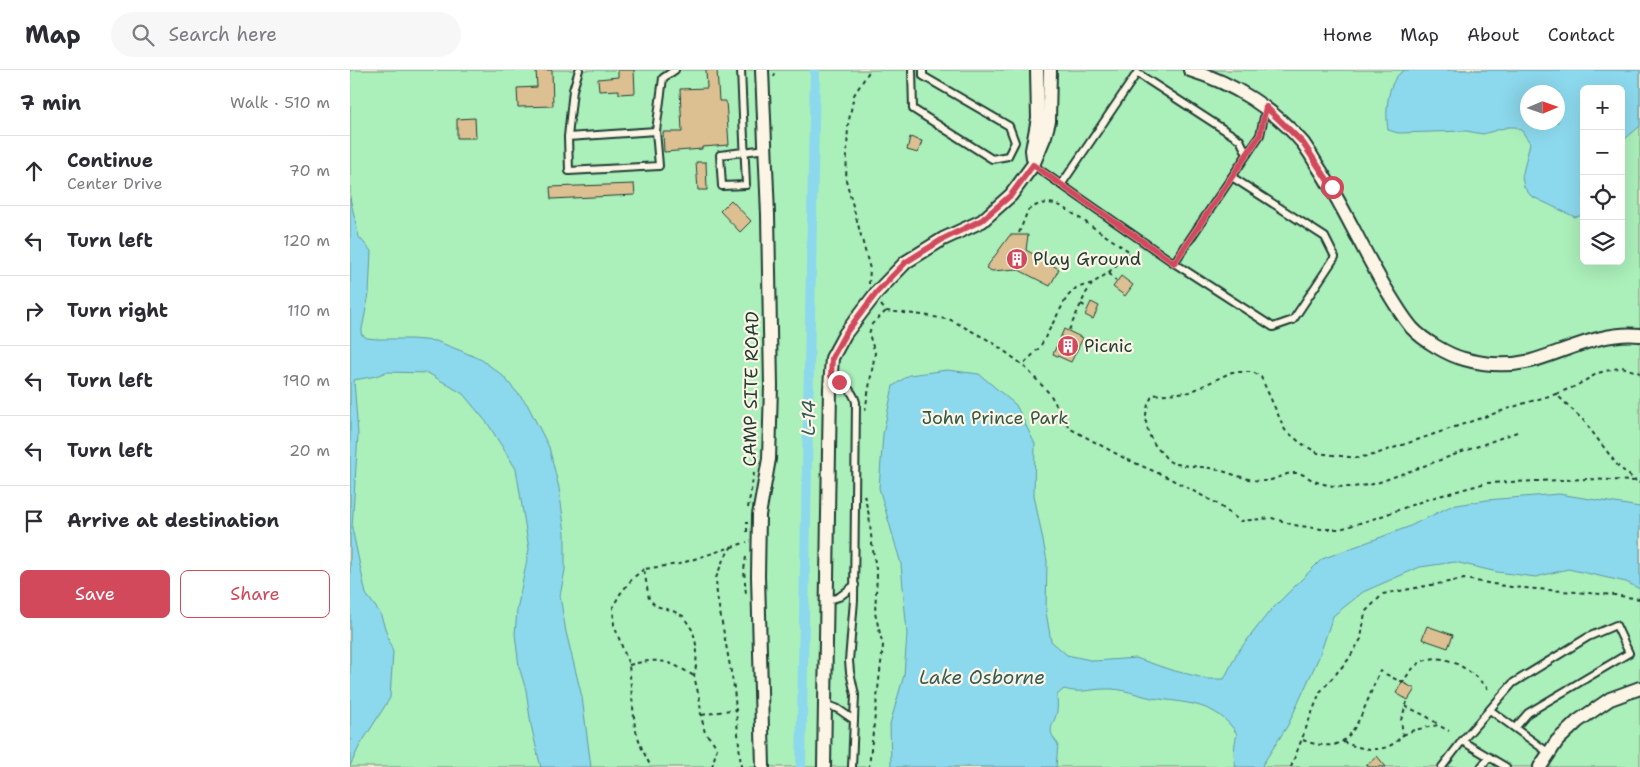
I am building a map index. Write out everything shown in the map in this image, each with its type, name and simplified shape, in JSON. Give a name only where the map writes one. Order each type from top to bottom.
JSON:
[{"type":"street","name":"CAMP SITE ROAD","points":[[762,70],[766,150],[771,386],[769,459],[760,516],[758,576],[763,767]]},
{"type":"street","points":[[1033,165],[1032,150],[1038,118],[1037,70]]},
{"type":"street","points":[[824,767],[832,358],[845,334],[874,296],[906,262],[943,239],[982,220],[1011,195],[1033,165],[1045,136],[1049,121],[1050,70]]},
{"type":"street","points":[[1190,70],[1209,76],[1266,107],[1303,143],[1332,187],[1367,256],[1398,309],[1414,329],[1433,344],[1461,358],[1482,363],[1502,364],[1530,361],[1606,336],[1640,335]]},
{"type":"street","points":[[1540,767],[1557,741],[1578,721],[1610,699],[1640,688]]},
{"type":"lane","points":[[579,70],[573,90],[568,136],[569,171],[659,166],[656,131],[663,78],[675,70]]},
{"type":"lane","points":[[741,70],[744,152],[746,185],[722,186],[720,155],[744,152],[766,150]]},
{"type":"lane","points":[[912,70],[913,109],[992,158],[1008,156],[1015,142],[1009,126],[923,76],[922,70]]},
{"type":"lane","points":[[1061,185],[1137,73],[1240,140],[1247,154]]},
{"type":"lane","points":[[1174,263],[1260,135],[1266,107]]},
{"type":"lane","points":[[568,136],[656,131]]},
{"type":"lane","points":[[1033,165],[1174,263],[1273,327],[1292,320],[1336,257],[1325,237],[1232,177]]},
{"type":"lane","points":[[831,376],[848,387],[854,395],[856,402],[855,586],[850,661],[850,672],[856,695],[852,767]]},
{"type":"lane","points":[[826,601],[839,597],[855,586]]},
{"type":"lane","points":[[1442,767],[1462,741],[1513,683],[1588,637],[1616,625],[1629,653],[1528,714],[1515,728]]},
{"type":"lane","points":[[825,704],[838,709],[854,720]]},
{"type":"lane","points":[[1490,710],[1549,753]]},
{"type":"lane","points":[[1462,741],[1506,767]]},
{"type":"lane","points":[[1481,767],[1489,757]]},
{"type":"path","points":[[870,70],[854,95],[848,125],[846,180],[870,269],[869,289],[886,311],[950,320],[992,342],[1023,366],[1050,394],[1069,428],[1126,459],[1167,477],[1216,503],[1240,521],[1272,518],[1294,525],[1321,529],[1340,529],[1428,499],[1486,483],[1587,479],[1636,480]]},
{"type":"path","points":[[1019,233],[1028,210],[1042,203],[1052,202],[1130,252],[1108,273],[1093,283],[1076,288],[1067,297],[1040,347],[1023,366]]},
{"type":"path","points":[[1108,273],[1116,281]]},
{"type":"path","points":[[1070,330],[1081,304],[1093,283]]},
{"type":"path","points":[[1081,304],[1087,307]]},
{"type":"path","points":[[865,414],[875,353],[869,334],[872,324],[886,311]]},
{"type":"path","points":[[1517,432],[1377,483],[1357,487],[1338,487],[1316,482],[1294,472],[1275,480],[1263,481],[1216,469],[1172,463],[1149,437],[1146,418],[1147,403],[1153,395],[1190,392],[1232,372],[1253,372],[1261,378],[1282,424],[1291,435],[1318,453],[1356,458],[1373,455],[1556,394],[1576,386],[1598,373],[1622,367],[1640,372]]},
{"type":"path","points":[[1556,394],[1584,421],[1618,466],[1640,483]]},
{"type":"path","points":[[862,489],[869,515],[877,575],[875,613],[883,646],[869,767]]},
{"type":"path","points":[[651,767],[635,728],[629,665],[614,625],[613,607],[620,594],[633,578],[644,569],[678,564],[747,542]]},
{"type":"path","points":[[732,546],[723,560],[716,578],[717,596],[730,662],[741,767]]},
{"type":"path","points":[[644,569],[649,599],[656,606],[683,616],[693,631],[697,649],[694,676],[701,715],[705,733],[717,748],[712,767]]},
{"type":"path","points":[[1290,767],[1320,692],[1348,660],[1361,639],[1365,612],[1383,594],[1464,579],[1511,587],[1614,595],[1640,599]]},
{"type":"path","points":[[1343,742],[1363,711],[1380,671],[1399,681],[1404,681],[1414,665],[1431,657],[1447,659],[1466,668],[1488,689]]},
{"type":"path","points":[[629,665],[653,659],[661,660],[694,676]]},
{"type":"path","points":[[1403,735],[1401,720],[1407,702]]},
{"type":"path","points":[[1405,706],[1426,716],[1449,731]]},
{"type":"path","points":[[701,715],[736,709]]},
{"type":"path","points":[[1302,740],[1312,744],[1323,745],[1343,742],[1363,747],[1384,748],[1414,730],[1438,725]]},
{"type":"green space","name":"John Prince Park","points":[[350,70],[1640,70],[1640,767],[350,767]]},
{"type":"water","points":[[1405,70],[1640,70],[1640,126],[1625,139],[1625,85],[1580,85],[1580,216],[1575,217],[1531,196],[1524,187],[1522,177],[1530,143],[1520,130],[1565,130],[1565,85],[1520,85],[1520,130],[1516,127],[1508,127],[1483,134],[1466,131],[1398,133],[1388,130],[1387,105],[1394,80]]},
{"type":"water","points":[[350,198],[359,237],[371,251],[369,294],[361,334],[367,338],[377,339],[436,341],[482,360],[502,375],[527,404],[549,447],[559,488],[565,533],[565,570],[560,596],[566,632],[582,697],[591,767],[541,767],[540,764],[531,725],[526,690],[519,667],[515,634],[517,610],[529,549],[516,469],[488,424],[463,394],[428,373],[386,372],[354,380],[358,435],[352,528],[366,594],[380,613],[393,652],[390,698],[359,747],[350,766]]},
{"type":"water","name":"Lake Osborne","points":[[947,370],[979,374],[1016,405],[1035,444],[1034,495],[1047,561],[1046,612],[1051,641],[1067,655],[1095,661],[1136,658],[1171,670],[1208,679],[1224,679],[1237,653],[1269,612],[1322,559],[1408,527],[1451,506],[1487,500],[1559,494],[1640,507],[1640,589],[1626,582],[1568,569],[1536,577],[1497,572],[1455,562],[1420,567],[1363,592],[1333,616],[1319,657],[1288,725],[1262,767],[1236,767],[1234,750],[1237,734],[1229,723],[1220,716],[1200,706],[1112,689],[1080,691],[1064,689],[1057,695],[1057,711],[1051,731],[1058,744],[1056,767],[891,767],[890,724],[904,675],[907,634],[901,564],[879,488],[883,434],[893,386],[909,375]]},
{"type":"building","points":[[536,70],[552,70],[553,106],[518,107],[517,88],[537,87]]},
{"type":"building","points":[[618,70],[634,70],[635,93],[619,94],[619,90],[599,91],[598,79],[618,77]]},
{"type":"building","points":[[706,70],[717,70],[719,101],[726,101],[729,145],[664,152],[663,132],[682,132],[680,89],[707,88]]},
{"type":"building","points":[[475,118],[476,138],[457,138],[457,119]]},
{"type":"building","points":[[910,137],[922,141],[918,153],[907,150]]},
{"type":"building","points":[[696,162],[706,162],[707,190],[698,190]]},
{"type":"building","points":[[634,184],[635,195],[551,199],[550,187]]},
{"type":"building","points":[[731,200],[751,221],[740,232],[720,211]]},
{"type":"building","name":"Play Ground","points":[[1010,235],[1028,235],[1026,250],[1059,269],[1050,286],[1017,269],[992,271],[986,268]]},
{"type":"building","points":[[1121,276],[1133,285],[1125,296],[1113,287]]},
{"type":"building","points":[[1091,302],[1099,306],[1093,319],[1085,315]]},
{"type":"building","name":"Picnic","points":[[1064,329],[1083,338],[1071,362],[1053,354]]},
{"type":"building","points":[[1427,626],[1453,635],[1448,648],[1422,639]]},
{"type":"building","points":[[1402,682],[1415,689],[1408,700],[1396,693]]},
{"type":"building","points":[[1377,756],[1386,767],[1365,767]]},
{"type":"waterway","name":"L-14","points":[[801,767],[815,70]]},
{"type":"place","name":"Play Ground","points":[[1017,259]]},
{"type":"place","name":"Picnic","points":[[1068,346]]},
{"type":"route","points":[[839,382],[831,376],[832,358],[845,334],[877,292],[906,262],[943,239],[982,220],[1011,195],[1033,165],[1174,263],[1260,135],[1266,107],[1303,143],[1332,187]]}]
